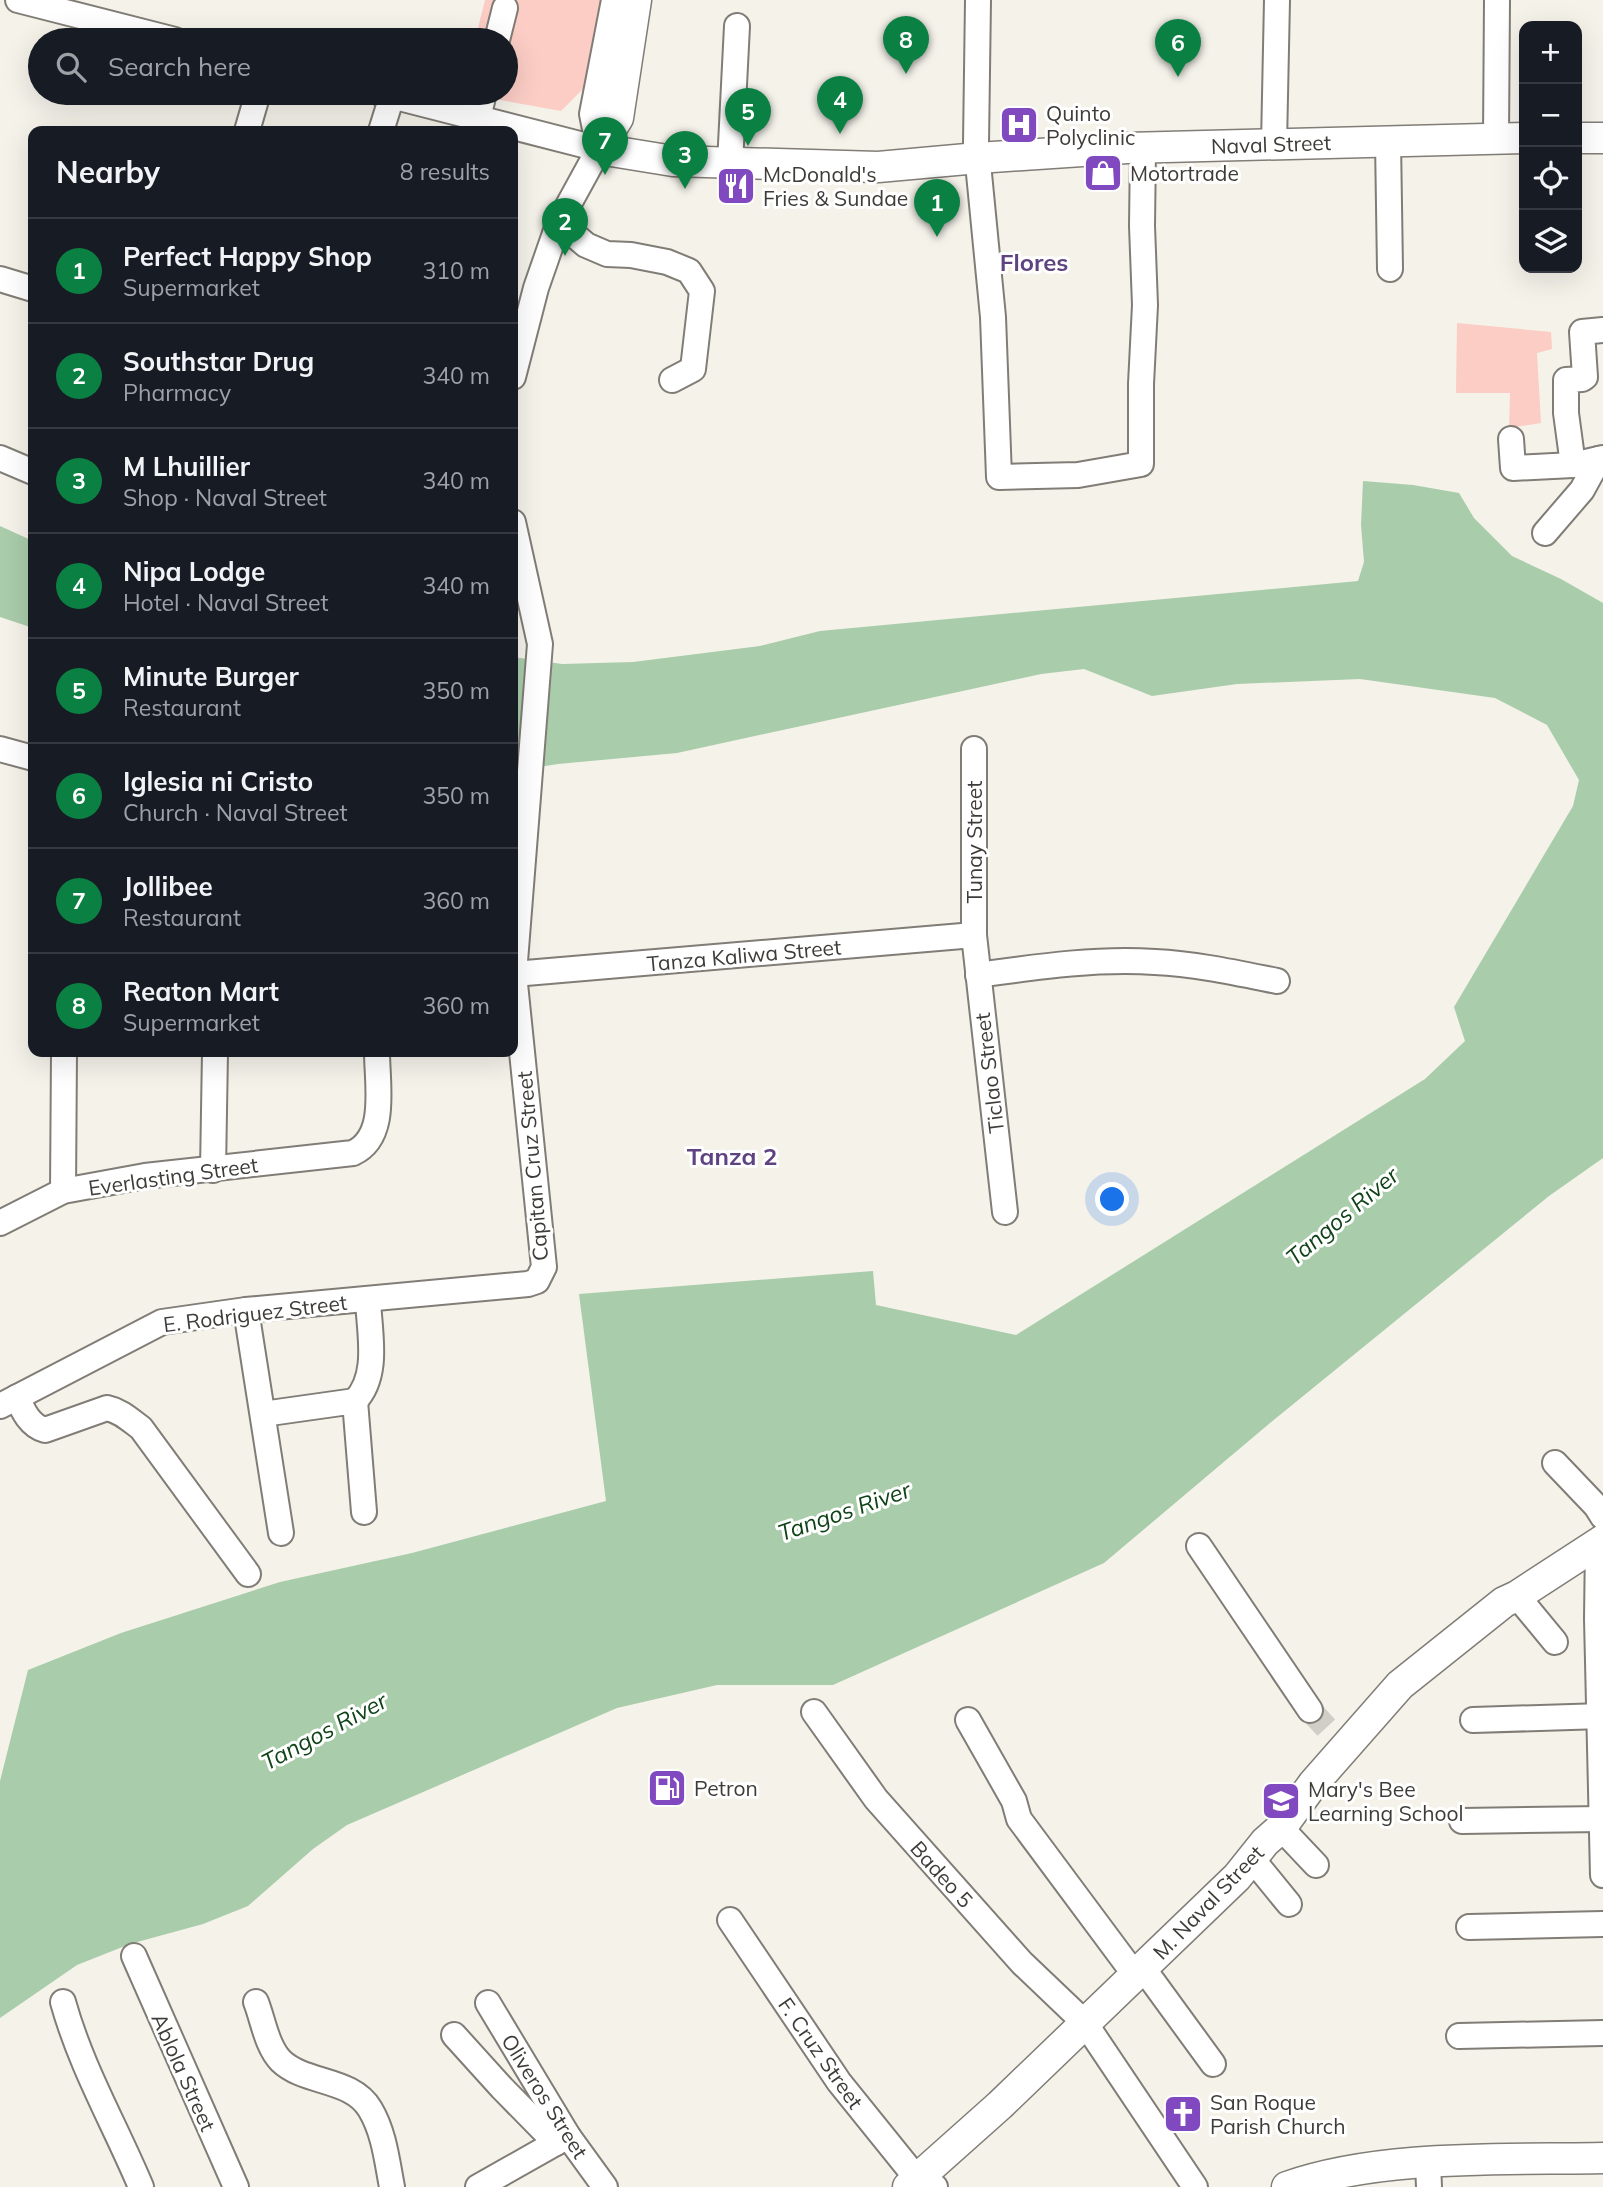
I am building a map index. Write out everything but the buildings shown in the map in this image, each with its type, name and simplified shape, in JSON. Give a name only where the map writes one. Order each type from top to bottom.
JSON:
[{"type":"main road","points":[[599,149],[618,118],[636,0]]},
{"type":"main road","name":"Naval Street","points":[[599,149],[673,161],[878,167],[1143,148],[1510,138]]},
{"type":"main road","points":[[1582,138],[1603,138]]},
{"type":"main road","name":"M. Naval Street","points":[[922,2183],[1253,1860],[1265,1842],[1281,1828],[1342,1742],[1400,1685],[1504,1602],[1517,1596],[1601,1533]]},
{"type":"main road","points":[[1287,2187],[1321,2181],[1429,2175],[1603,2158]]},
{"type":"street","points":[[18,0],[128,28]]},
{"type":"street","points":[[518,358],[536,288],[559,222],[599,149],[592,114],[614,0]]},
{"type":"street","points":[[978,0],[976,143],[993,317],[999,477],[1078,475],[1141,464],[1145,305],[1143,148]]},
{"type":"street","points":[[1274,144],[1277,0]]},
{"type":"street","points":[[1497,0],[1510,138]]},
{"type":"street","points":[[500,28],[505,8]]},
{"type":"street","points":[[730,164],[737,26]]},
{"type":"street","points":[[248,126],[254,105]]},
{"type":"street","points":[[382,126],[385,105]]},
{"type":"street","points":[[428,105],[509,126]]},
{"type":"street","points":[[478,118],[481,105]]},
{"type":"street","points":[[518,128],[599,149]]},
{"type":"street","points":[[1388,141],[1391,269]]},
{"type":"street","points":[[559,222],[586,245],[607,254],[631,255],[667,262],[690,271],[702,290],[693,369],[672,380]]},
{"type":"street","points":[[0,279],[28,287]]},
{"type":"street","points":[[1573,466],[1566,413],[1566,380],[1586,377],[1582,331],[1603,330]]},
{"type":"street","points":[[1511,439],[1513,468],[1573,466],[1601,459]]},
{"type":"street","points":[[0,458],[28,470]]},
{"type":"street","points":[[1545,533],[1582,490],[1601,459]]},
{"type":"street","name":"Capitan Cruz Street","points":[[518,545],[540,644],[518,919]]},
{"type":"street","points":[[0,749],[28,757]]},
{"type":"street","name":"Tunay Street","points":[[974,749],[974,935]]},
{"type":"street","name":"Tanza Kaliwa Street","points":[[518,963],[974,935]]},
{"type":"street","name":"Ticlao Street","points":[[974,935],[1005,1212]]},
{"type":"street","points":[[978,975],[1063,963],[1154,961],[1277,981]]},
{"type":"street","name":"Capitan Cruz Street","points":[[518,1004],[544,1267],[537,1281],[528,1284]]},
{"type":"street","points":[[63,1191],[64,1057]]},
{"type":"street","points":[[213,1170],[215,1057]]},
{"type":"street","name":"Everlasting Street","points":[[0,1223],[63,1191],[145,1176],[353,1153],[363,1149],[377,1123],[377,1057]]},
{"type":"street","name":"E. Rodriguez Street","points":[[9,1402],[162,1322],[246,1310],[528,1284]]},
{"type":"street","points":[[263,1414],[355,1401],[362,1394],[369,1377],[368,1299]]},
{"type":"street","points":[[246,1310],[281,1534]]},
{"type":"street","points":[[355,1401],[364,1512]]},
{"type":"street","points":[[9,1402],[38,1428],[45,1430],[107,1408],[125,1416],[141,1428],[248,1574]]},
{"type":"street","points":[[1555,1463],[1596,1506],[1601,1533],[1603,1875]]},
{"type":"street","points":[[1199,1546],[1310,1710]]},
{"type":"street","points":[[1517,1596],[1555,1642]]},
{"type":"street","name":"Badeo 5","points":[[814,1712],[876,1800],[1022,1963],[1085,2023],[1195,2187]]},
{"type":"street","points":[[1473,1720],[1601,1716]]},
{"type":"street","points":[[968,1720],[1014,1801],[1019,1819],[1213,2064]]},
{"type":"street","points":[[1462,1821],[1602,1819]]},
{"type":"street","points":[[1281,1828],[1316,1865]]},
{"type":"street","points":[[1253,1860],[1289,1904]]},
{"type":"street","name":"F. Cruz Street","points":[[730,1920],[839,2082],[922,2183]]},
{"type":"street","points":[[1469,1927],[1603,1924]]},
{"type":"street","name":"Ablola Street","points":[[134,1956],[236,2187]]},
{"type":"street","points":[[256,2001],[273,2051],[282,2062],[335,2084],[370,2107],[384,2141],[393,2187]]},
{"type":"street","points":[[63,2002],[70,2029],[85,2066],[141,2187]]},
{"type":"street","name":"Oliveros Street","points":[[488,2003],[562,2139],[605,2187]]},
{"type":"street","points":[[1459,2036],[1603,2033]]},
{"type":"street","points":[[454,2035],[502,2088],[562,2139],[478,2187]]},
{"type":"shaded area","points":[[485,0],[603,0],[586,86],[561,111],[518,103],[518,28],[478,28]]},
{"type":"shaded area","points":[[1457,323],[1551,332],[1552,349],[1537,353],[1541,423],[1509,428],[1510,393],[1456,393]]},
{"type":"water","name":"Tangos River","points":[[1363,481],[1413,485],[1459,493],[1474,518],[1512,556],[1603,603],[1603,1158],[1549,1196],[1270,1423],[1104,1563],[833,1685],[717,1685],[617,1708],[347,1825],[313,1849],[248,1906],[203,1924],[130,1944],[77,1965],[0,2018],[0,1781],[28,1670],[121,1633],[280,1582],[412,1553],[606,1501],[579,1294],[873,1271],[876,1305],[1016,1335],[1425,1079],[1465,1041],[1454,1007],[1573,806],[1579,780],[1547,725],[1495,698],[1360,679],[1237,684],[1152,696],[1084,669],[1041,674],[677,753],[518,770],[518,658],[562,664],[633,662],[760,646],[820,631],[1358,581],[1364,562],[1361,525]]},
{"type":"water","points":[[0,526],[28,539],[28,626],[0,617]]},
{"type":"tunnel","points":[[1310,1710],[1336,1738]]},
{"type":"place","name":"Reaton Mart","points":[[906,74]]},
{"type":"place","name":"Iglesia ni Cristo","points":[[1178,77]]},
{"type":"place","name":"Quinto Polyclinic","points":[[1019,125]]},
{"type":"place","name":"Nipa Lodge","points":[[840,134]]},
{"type":"place","name":"Minute Burger","points":[[748,146]]},
{"type":"place","name":"Motortrade","points":[[1103,173]]},
{"type":"place","name":"Jollibee","points":[[605,175]]},
{"type":"place","name":"McDonald's Fries & Sundae","points":[[736,186]]},
{"type":"place","name":"M Lhuillier","points":[[685,189]]},
{"type":"place","name":"Perfect Happy Shop","points":[[937,237]]},
{"type":"place","name":"Southstar Drug","points":[[565,256]]},
{"type":"place","name":"Petron","points":[[667,1788]]},
{"type":"place","name":"Mary's Bee Learning School","points":[[1281,1801]]},
{"type":"place","name":"San Roque Parish Church","points":[[1183,2114]]},
{"type":"district","name":"Flores","points":[[1034,262]]},
{"type":"district","name":"Tanza 2","points":[[732,1156]]}]
